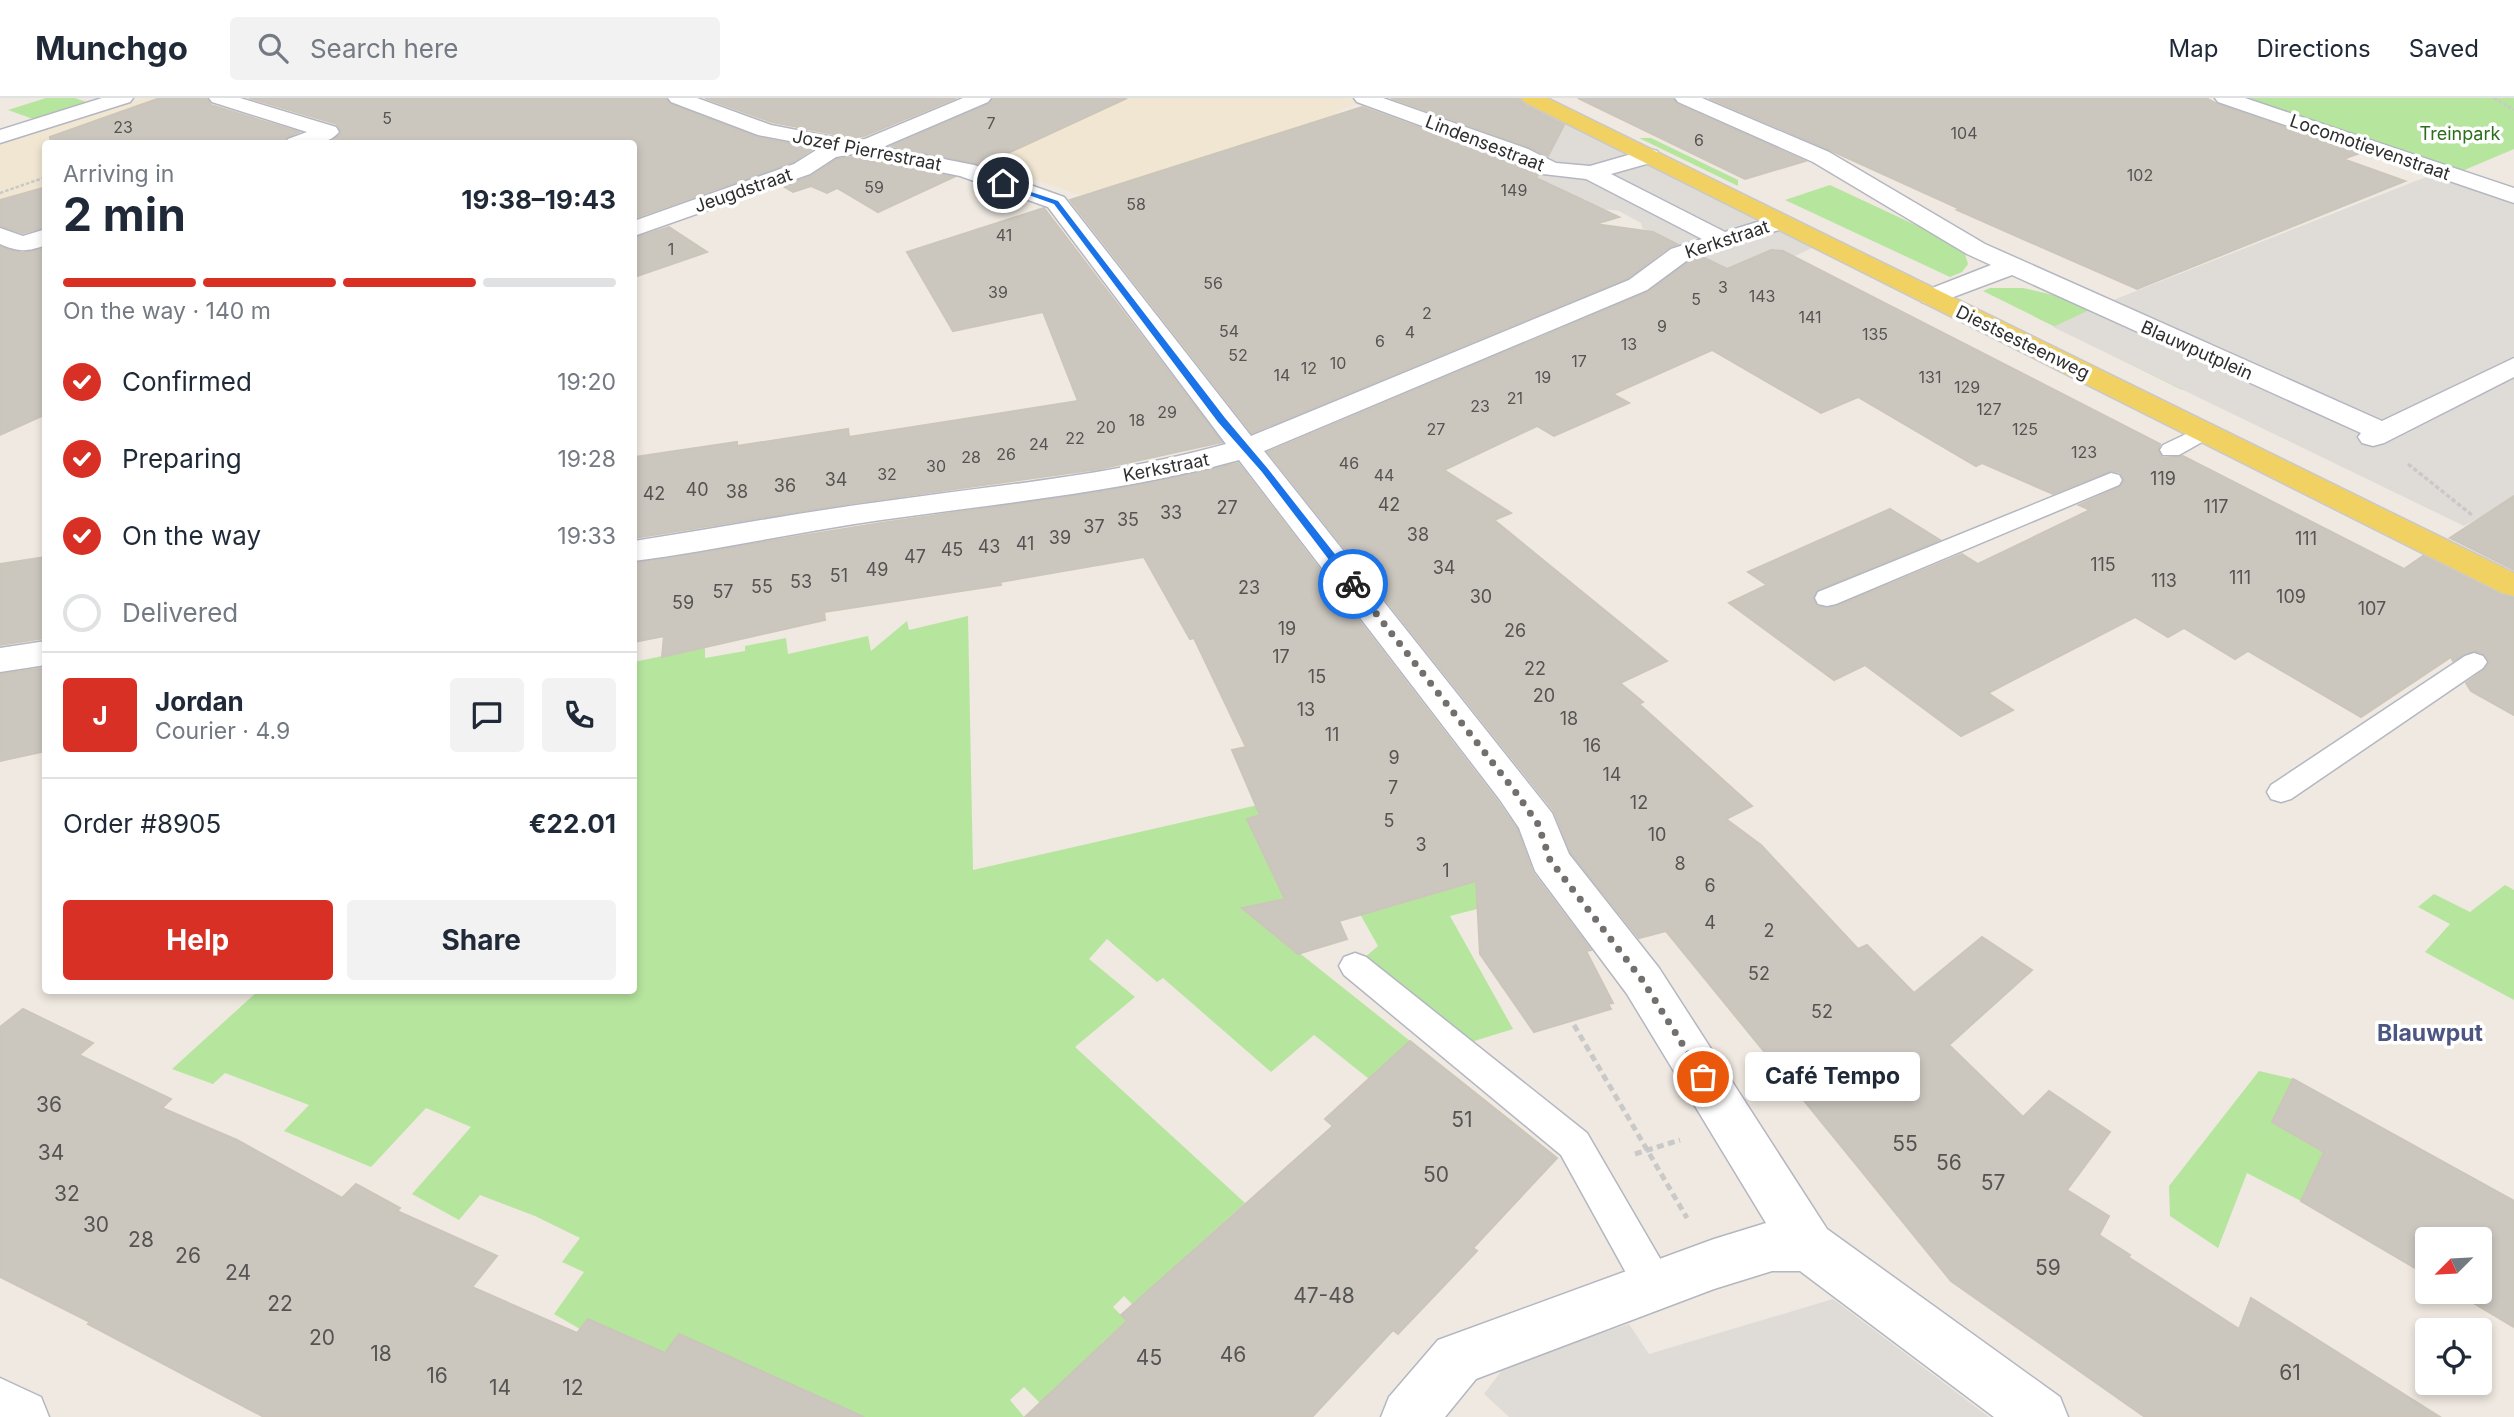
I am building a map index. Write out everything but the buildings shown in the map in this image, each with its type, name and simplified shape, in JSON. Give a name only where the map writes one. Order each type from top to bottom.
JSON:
[{"type":"main road","name":"Diestsesteenweg","points":[[1531,98],[2514,586]]},
{"type":"street","points":[[0,137],[123,98]]},
{"type":"street","points":[[219,98],[328,132],[307,140]]},
{"type":"street","name":"Jeugdstraat","points":[[637,228],[802,169],[829,152],[872,144],[981,98]]},
{"type":"street","name":"Lindensestraat","points":[[1364,98],[1520,154],[1551,169],[1591,173],[1649,156]]},
{"type":"street","name":"Blauwputplein","points":[[1685,98],[1821,157],[1976,249],[2378,435],[2514,366]]},
{"type":"street","name":"Locomotievenstraat","points":[[2225,98],[2514,196]]},
{"type":"street","name":"Jozef Pierrestraat","points":[[670,100],[766,130],[966,170],[1056,202],[1222,420],[1247,448],[1514,790],[1538,824],[1550,860],[1643,981],[1809,1246]]},
{"type":"street","points":[[0,121],[24,129]]},
{"type":"street","points":[[1591,173],[1722,240]]},
{"type":"street","name":"Kerkstraat","points":[[637,551],[1190,465],[1247,448],[1638,285],[1680,254],[1780,222]]},
{"type":"street","points":[[0,235],[22,245],[42,238]]},
{"type":"street","points":[[1931,297],[2012,266]]},
{"type":"street","points":[[0,660],[42,654]]},
{"type":"street","points":[[1409,1417],[1457,1359],[1714,1264],[1772,1246],[1809,1246],[2040,1417]]},
{"type":"street","points":[[0,1406],[20,1417]]},
{"type":"lane","points":[[2171,450],[2203,432]]},
{"type":"lane","points":[[1827,598],[2110,480]]},
{"type":"lane","points":[[2281,792],[2474,662]]},
{"type":"lane","points":[[1355,966],[1574,1144],[1655,1287]]},
{"type":"path","points":[[2494,98],[2514,110]]},
{"type":"path","points":[[0,193],[42,178]]},
{"type":"path","points":[[1574,1025],[1714,1264]]},
{"type":"path","points":[[1588,1169],[1732,1123]]},
{"type":"shaded area","points":[[144,98],[188,98],[290,132],[286,140],[42,140],[42,228],[23,229],[0,219],[0,144]]},
{"type":"shaded area","points":[[1009,98],[1348,98],[1360,102],[1334,113],[1369,126],[1352,141],[1412,121],[1441,131],[1588,202],[1506,231],[1086,197],[977,160]]},
{"type":"shaded area","points":[[1435,116],[1528,146],[1538,126],[1559,121],[1812,248],[1793,257],[1783,251],[1769,250],[1564,338],[1505,321],[1663,237],[1642,228],[1641,223],[1619,211],[1582,201],[1443,132]]},
{"type":"shaded area","points":[[2431,175],[2514,205],[2514,499],[2464,526],[2053,327],[2098,306]]},
{"type":"shaded area","points":[[1833,1299],[1989,1417],[1509,1417],[1484,1394],[1505,1366],[1629,1324],[1649,1354]]},
{"type":"green space","points":[[46,98],[75,98],[89,103],[36,120],[8,110]]},
{"type":"green space","name":"Treinpark","points":[[2243,98],[2514,98],[2514,149],[2462,171]]},
{"type":"green space","points":[[1639,138],[1651,138],[1738,180],[1738,186]]},
{"type":"green space","points":[[1830,185],[1954,243],[1965,254],[1968,264],[1962,272],[1950,277],[1785,200]]},
{"type":"green space","points":[[1990,288],[2023,288],[2070,299],[2223,372],[2182,390],[1983,291]]},
{"type":"green space","points":[[968,616],[973,870],[1323,790],[1521,868],[1538,893],[1450,916],[1513,1029],[1471,1042],[1364,958],[1378,946],[1351,898],[1325,890],[1243,908],[1410,1041],[1369,1079],[1314,1035],[1271,1072],[1163,978],[1157,982],[1107,939],[1089,959],[1135,997],[1075,1047],[1245,1203],[1187,1255],[1192,1262],[1139,1311],[1124,1296],[1113,1307],[1127,1321],[1102,1343],[1129,1372],[1040,1403],[1024,1387],[1010,1400],[1024,1417],[780,1417],[754,1395],[588,1319],[580,1329],[554,1314],[584,1272],[562,1262],[580,1238],[535,1216],[480,1195],[459,1220],[412,1194],[471,1127],[426,1108],[371,1167],[284,1131],[309,1105],[225,1073],[213,1084],[172,1069],[255,994],[637,994],[637,661],[705,647],[705,658],[745,651],[745,646],[786,638],[788,654],[868,636],[871,651],[907,621],[909,630]]},
{"type":"green space","points":[[2505,885],[2514,890],[2514,1000],[2425,952],[2450,924],[2418,907],[2434,894],[2470,912]]},
{"type":"green space","points":[[2259,1071],[2293,1079],[2273,1122],[2324,1152],[2301,1201],[2247,1173],[2218,1248],[2170,1216],[2169,1186]]},
{"type":"way so far","points":[[1353,584],[1514,790],[1538,824],[1550,860],[1643,981],[1703,1077]]},
{"type":"place","name":"Café Tempo","points":[[1703,1077]]},
{"type":"district","name":"Blauwput","points":[[2430,1033]]},
{"type":"route","points":[[1003,183],[1056,202],[1222,420],[1353,584]]}]
